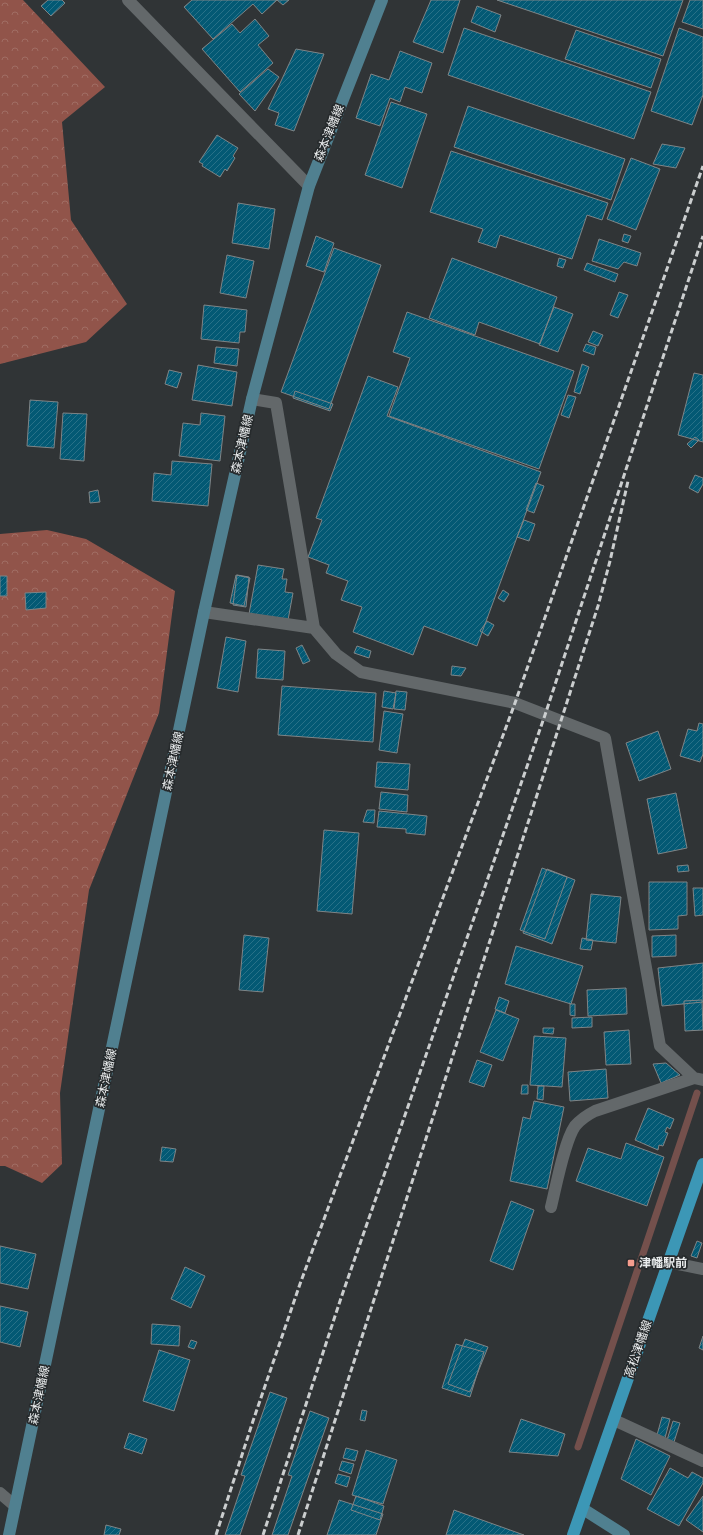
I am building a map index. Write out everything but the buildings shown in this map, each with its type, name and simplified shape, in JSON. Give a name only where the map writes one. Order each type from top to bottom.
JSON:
[{"type":"main road","name":"森本津幡線","points":[[9,1535],[204,612],[252,399],[309,186],[382,0]]},
{"type":"main road","name":"高松津幡線","points":[[573,1535],[703,1164]]},
{"type":"main road","points":[[583,1509],[624,1535]]},
{"type":"street","points":[[128,0],[309,186]]},
{"type":"street","points":[[252,399],[276,403],[314,628],[336,654],[362,672],[515,703],[605,738],[660,1046],[698,1079]]},
{"type":"street","points":[[204,612],[314,628]]},
{"type":"street","points":[[551,1207],[569,1138],[575,1127],[583,1118],[595,1111],[698,1079]]},
{"type":"street","points":[[668,1262],[703,1269]]},
{"type":"street","points":[[614,1420],[703,1461]]},
{"type":"street","points":[[0,1493],[16,1506]]},
{"type":"green space","points":[[0,0],[23,0],[105,87],[62,122],[71,220],[127,304],[86,342],[0,364]]},
{"type":"green space","points":[[47,530],[86,539],[175,591],[159,713],[89,890],[60,1093],[62,1164],[42,1183],[5,1166],[0,1166],[0,534]]},
{"type":"waterway","points":[[578,1447],[697,1093]]},
{"type":"railway","points":[[216,1535],[300,1284],[515,703],[703,166]]},
{"type":"railway","points":[[263,1535],[341,1298],[545,715],[703,236]]},
{"type":"railway","points":[[298,1535],[598,606],[628,481]]},
{"type":"place","name":"津幡駅前","points":[[631,1263]]}]
